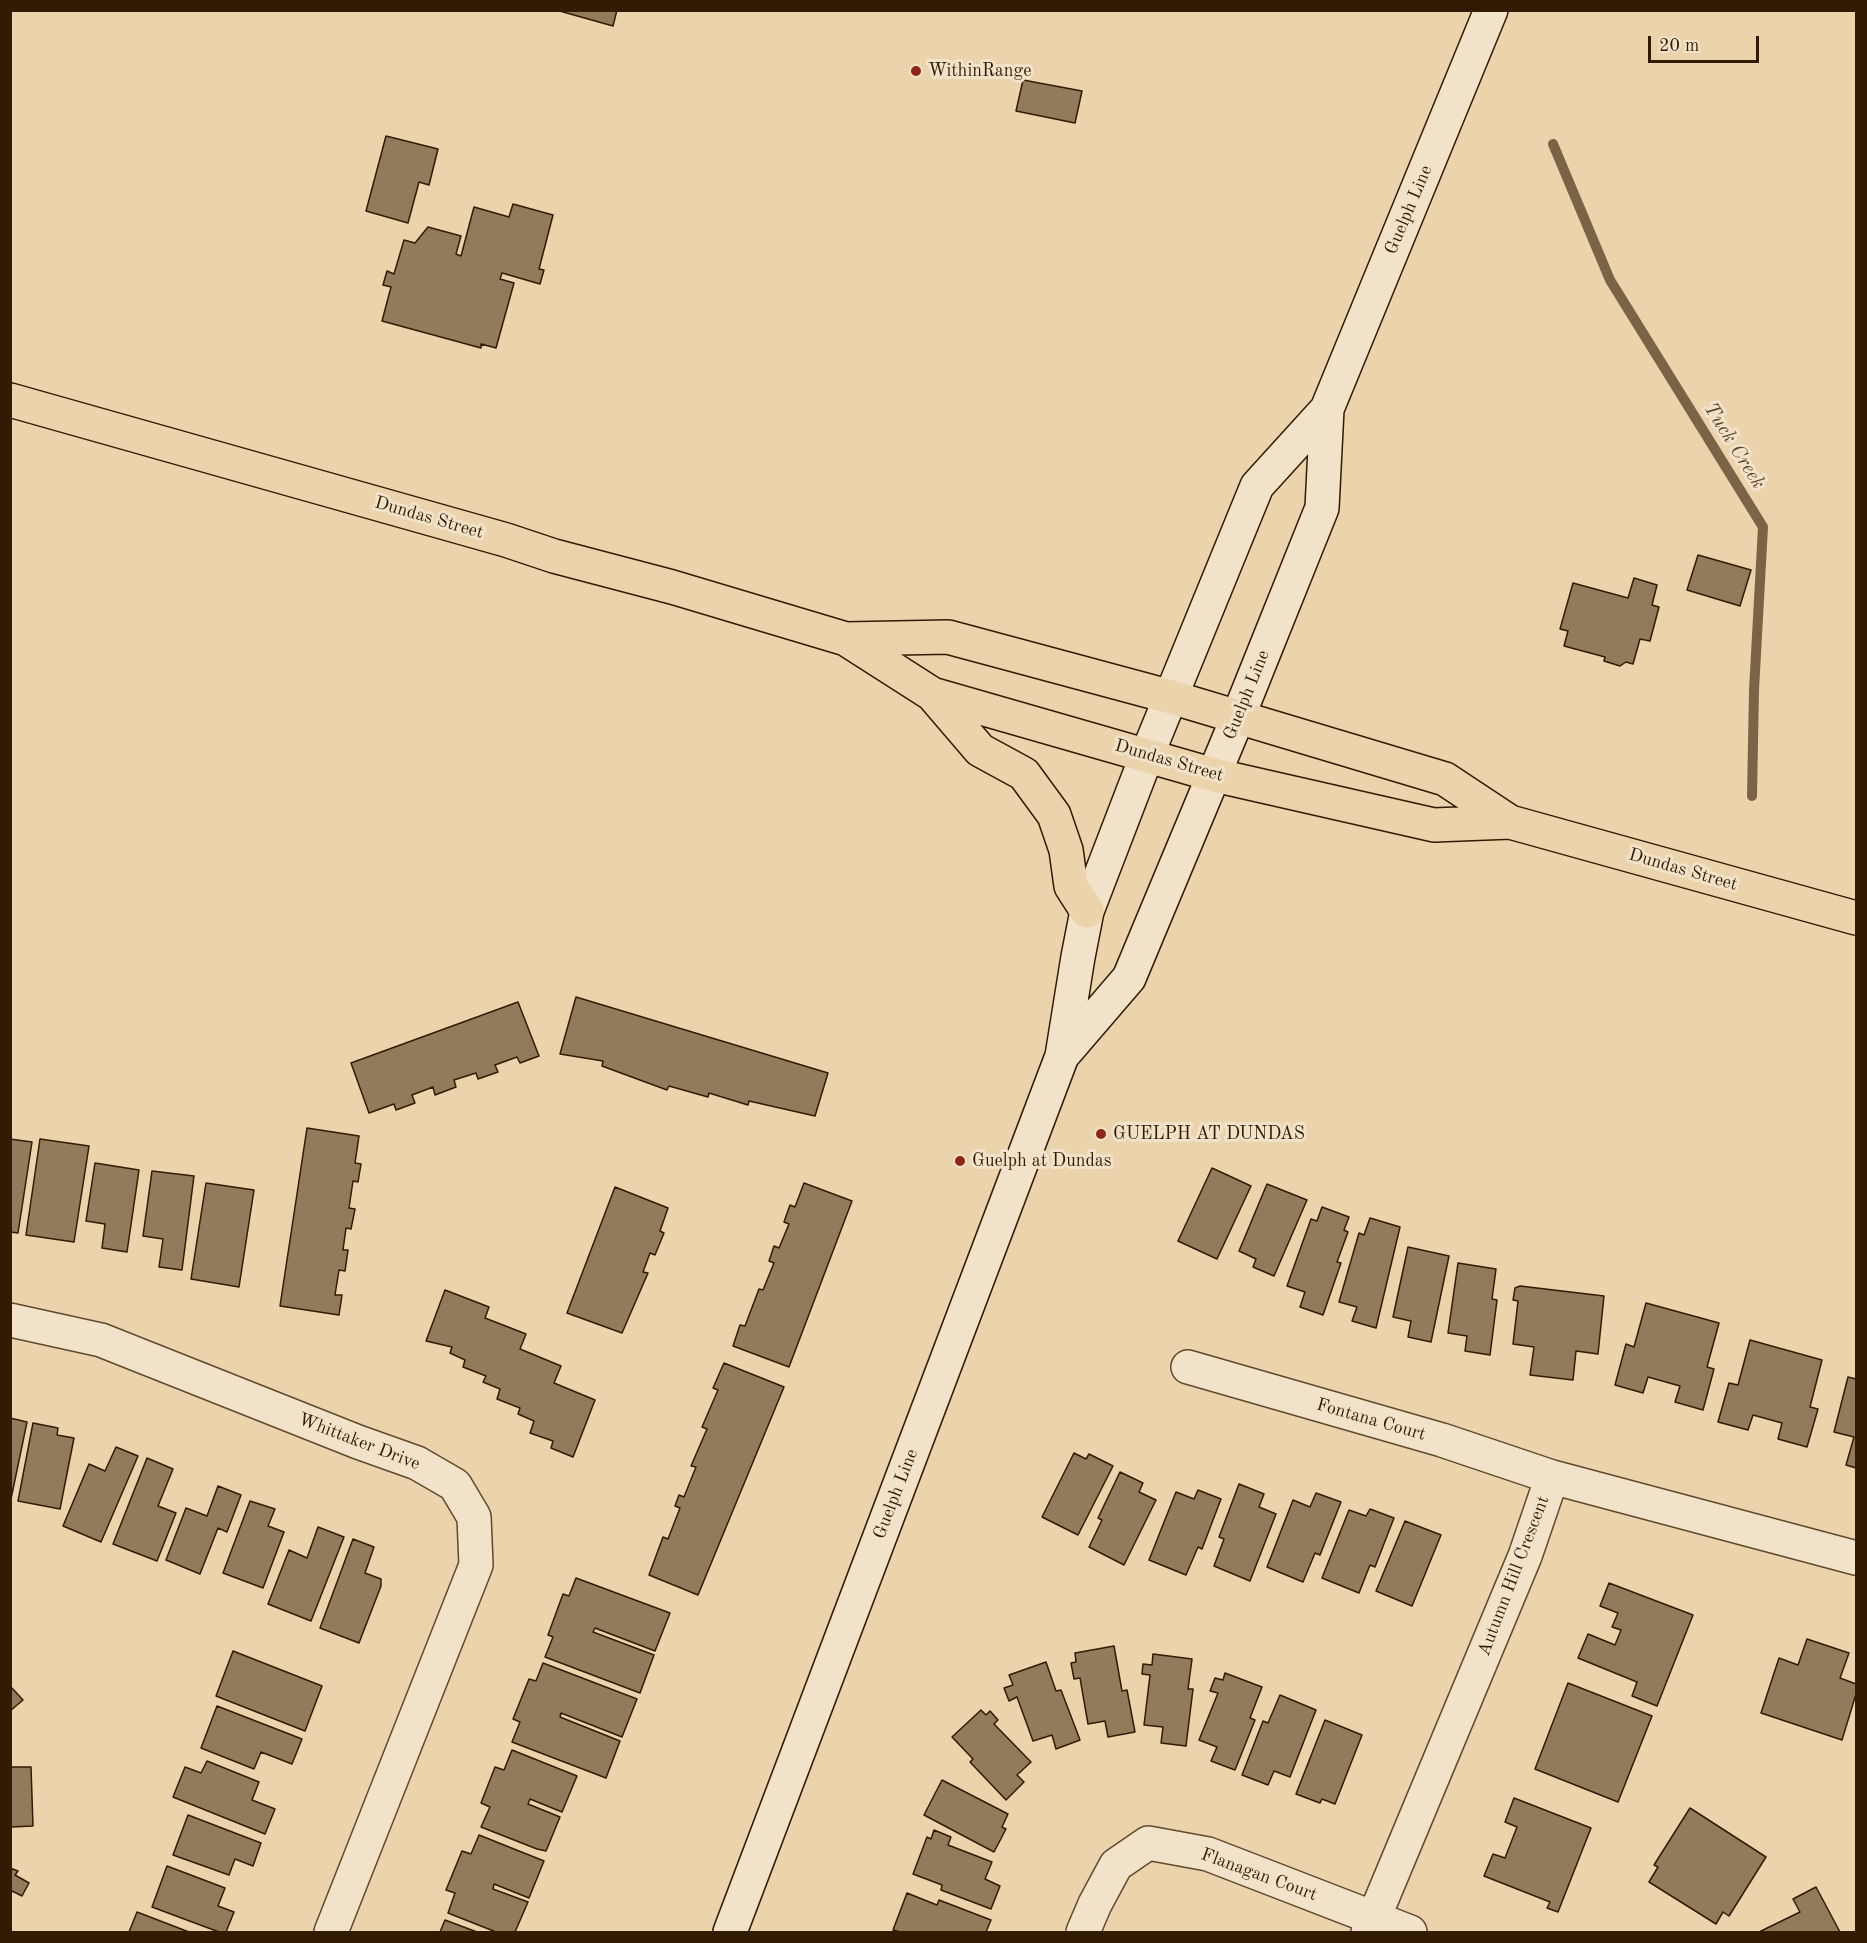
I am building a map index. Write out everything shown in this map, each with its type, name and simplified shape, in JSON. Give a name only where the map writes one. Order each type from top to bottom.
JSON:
[{"type":"main road","name":"Guelph Line","points":[[1062,1056],[1130,978],[1238,717],[1322,508],[1327,409],[1491,10]]},
{"type":"main road","name":"Dundas Street","points":[[10,400],[506,540],[554,556],[672,587],[846,639],[932,694],[1214,775],[1434,825],[1510,822],[1857,918]]},
{"type":"main road","name":"Guelph Line","points":[[730,1932],[1062,1056],[1087,911],[1148,755],[1257,486],[1327,409]]},
{"type":"main road","name":"Dundas Street","points":[[846,639],[948,637],[1171,697],[1445,779],[1510,822]]},
{"type":"main road","points":[[932,694],[980,750],[1024,774],[1054,815],[1066,850],[1071,886],[1087,911]]},
{"type":"main road","name":"Whittaker Drive","points":[[10,1320],[101,1340],[358,1442],[417,1463],[455,1485],[474,1517],[476,1565],[331,1932]]},
{"type":"main road","name":"Fontana Court","points":[[1188,1367],[1442,1440],[1552,1477]]},
{"type":"main road","name":"Autumn Hill Crescent","points":[[1371,1925],[1525,1556],[1552,1477],[1857,1558]]},
{"type":"main road","name":"Flanagan Court","points":[[1083,1932],[1116,1865],[1148,1843],[1208,1854],[1371,1925],[1410,1932]]},
{"type":"building","points":[[556,10],[617,10],[613,26]]},
{"type":"building","points":[[1023,80],[1082,91],[1075,123],[1016,111]]},
{"type":"building","points":[[386,136],[438,149],[429,185],[419,182],[408,223],[366,211]]},
{"type":"building","points":[[513,204],[553,215],[539,269],[544,270],[540,284],[502,273],[500,279],[514,283],[496,348],[481,344],[481,348],[382,321],[391,287],[383,285],[387,271],[394,274],[404,240],[415,243],[428,227],[461,236],[456,254],[461,256],[474,207],[509,217]]},
{"type":"building","points":[[1698,555],[1751,570],[1740,606],[1687,590]]},
{"type":"building","points":[[1634,578],[1657,585],[1652,605],[1659,607],[1650,641],[1640,639],[1633,664],[1626,662],[1620,666],[1604,661],[1605,657],[1564,646],[1568,631],[1560,629],[1573,583],[1628,598]]},
{"type":"building","points":[[576,997],[828,1073],[815,1116],[749,1101],[748,1105],[709,1093],[708,1097],[669,1086],[667,1090],[602,1066],[603,1061],[560,1054]]},
{"type":"building","points":[[518,1002],[539,1056],[520,1063],[517,1057],[495,1065],[498,1072],[478,1079],[476,1073],[454,1080],[456,1087],[435,1095],[433,1087],[412,1095],[415,1103],[396,1110],[394,1104],[369,1113],[351,1063]]},
{"type":"building","points":[[307,1128],[359,1136],[355,1163],[361,1164],[358,1182],[353,1181],[349,1208],[355,1209],[351,1229],[346,1228],[343,1250],[348,1250],[345,1271],[339,1270],[335,1295],[342,1295],[339,1315],[280,1306]]},
{"type":"building","points":[[10,1139],[32,1142],[18,1233],[10,1232]]},
{"type":"building","points":[[40,1139],[89,1146],[74,1242],[26,1235]]},
{"type":"building","points":[[95,1163],[139,1170],[127,1252],[102,1248],[105,1224],[86,1221]]},
{"type":"building","points":[[1212,1168],[1251,1186],[1217,1259],[1178,1241]]},
{"type":"building","points":[[152,1171],[194,1176],[182,1270],[159,1267],[163,1239],[143,1236]]},
{"type":"building","points":[[206,1183],[254,1190],[239,1287],[191,1279]]},
{"type":"building","points":[[804,1183],[852,1201],[789,1367],[733,1346],[740,1325],[745,1326],[759,1289],[763,1290],[774,1263],[769,1261],[774,1246],[779,1248],[789,1224],[784,1222],[790,1205],[795,1207]]},
{"type":"building","points":[[1267,1184],[1307,1200],[1274,1276],[1253,1267],[1256,1259],[1239,1251]]},
{"type":"building","points":[[615,1187],[668,1208],[660,1231],[664,1233],[655,1255],[650,1253],[643,1272],[648,1273],[622,1333],[567,1313]]},
{"type":"building","points":[[1322,1207],[1349,1217],[1344,1230],[1348,1232],[1337,1262],[1341,1263],[1323,1315],[1300,1307],[1305,1292],[1287,1286],[1311,1219],[1317,1221]]},
{"type":"building","points":[[1370,1218],[1400,1227],[1376,1328],[1352,1321],[1357,1307],[1339,1302],[1359,1233],[1364,1235]]},
{"type":"building","points":[[1408,1247],[1449,1256],[1431,1342],[1408,1337],[1411,1321],[1393,1317]]},
{"type":"building","points":[[1458,1263],[1496,1269],[1492,1299],[1497,1300],[1490,1355],[1465,1351],[1467,1336],[1448,1333]]},
{"type":"building","points":[[1520,1286],[1604,1296],[1598,1354],[1576,1351],[1573,1380],[1530,1375],[1534,1347],[1513,1344],[1518,1301],[1513,1300],[1515,1288]]},
{"type":"building","points":[[445,1290],[489,1307],[485,1318],[526,1334],[520,1349],[561,1366],[554,1383],[595,1400],[573,1457],[551,1448],[553,1441],[530,1433],[534,1421],[518,1414],[520,1408],[497,1399],[500,1389],[483,1382],[486,1376],[463,1367],[465,1360],[450,1353],[452,1347],[426,1341]]},
{"type":"building","points":[[1646,1303],[1719,1323],[1707,1367],[1714,1369],[1703,1410],[1675,1402],[1680,1386],[1648,1377],[1643,1393],[1615,1385],[1626,1344],[1634,1347]]},
{"type":"building","points":[[1750,1340],[1822,1360],[1810,1407],[1818,1409],[1807,1447],[1778,1439],[1782,1423],[1753,1415],[1748,1430],[1718,1422],[1729,1383],[1738,1385]]},
{"type":"building","points":[[724,1363],[784,1387],[698,1595],[649,1575],[663,1537],[668,1539],[680,1508],[675,1506],[679,1495],[684,1497],[696,1467],[691,1466],[707,1429],[702,1427],[718,1390],[713,1388]]},
{"type":"building","points":[[1848,1377],[1856,1379],[1856,1468],[1846,1465],[1854,1437],[1834,1432]]},
{"type":"building","points":[[10,1418],[27,1422],[11,1499],[10,1499]]},
{"type":"building","points":[[33,1423],[58,1428],[57,1435],[74,1438],[60,1509],[18,1501]]},
{"type":"building","points":[[116,1447],[138,1456],[101,1542],[63,1526],[89,1464],[105,1471]]},
{"type":"building","points":[[1074,1453],[1086,1459],[1089,1454],[1113,1466],[1078,1535],[1042,1517]]},
{"type":"building","points":[[147,1458],[173,1469],[158,1506],[176,1513],[157,1561],[113,1544]]},
{"type":"building","points":[[1120,1472],[1143,1483],[1139,1492],[1156,1500],[1124,1565],[1089,1547],[1102,1520],[1098,1518]]},
{"type":"building","points":[[1239,1484],[1264,1494],[1259,1507],[1276,1514],[1250,1581],[1214,1566],[1224,1539],[1219,1537]]},
{"type":"building","points":[[218,1486],[241,1495],[227,1532],[218,1528],[200,1574],[166,1560],[186,1508],[207,1516]]},
{"type":"building","points":[[1198,1490],[1221,1499],[1202,1549],[1198,1547],[1186,1575],[1149,1560],[1176,1492],[1194,1499]]},
{"type":"building","points":[[1316,1493],[1341,1502],[1320,1555],[1315,1553],[1303,1582],[1267,1567],[1293,1500],[1310,1507]]},
{"type":"building","points":[[250,1501],[275,1509],[268,1526],[284,1532],[263,1588],[223,1573]]},
{"type":"building","points":[[1370,1509],[1394,1518],[1375,1567],[1370,1565],[1359,1593],[1322,1578],[1349,1510],[1366,1516]]},
{"type":"building","points":[[1405,1521],[1441,1535],[1412,1606],[1376,1591]]},
{"type":"building","points":[[318,1527],[344,1537],[311,1621],[268,1604],[289,1550],[307,1558]]},
{"type":"building","points":[[353,1539],[374,1547],[365,1573],[381,1579],[381,1586],[359,1643],[320,1628]]},
{"type":"building","points":[[576,1578],[670,1613],[655,1651],[595,1628],[593,1632],[654,1655],[640,1693],[545,1657],[553,1637],[548,1635],[563,1594],[569,1596]]},
{"type":"building","points":[[1609,1583],[1693,1615],[1657,1706],[1632,1696],[1637,1682],[1578,1658],[1588,1634],[1615,1645],[1621,1630],[1612,1627],[1618,1613],[1600,1606]]},
{"type":"building","points":[[1807,1639],[1849,1653],[1840,1678],[1856,1684],[1856,1694],[1842,1740],[1761,1713],[1779,1658],[1798,1665]]},
{"type":"building","points":[[1114,1646],[1122,1691],[1127,1690],[1135,1732],[1108,1737],[1105,1721],[1088,1724],[1080,1678],[1074,1679],[1071,1663],[1076,1662],[1075,1653]]},
{"type":"building","points":[[233,1651],[322,1686],[305,1731],[216,1696]]},
{"type":"building","points":[[1153,1654],[1192,1659],[1188,1689],[1193,1689],[1186,1746],[1161,1743],[1163,1727],[1144,1725],[1150,1675],[1142,1674],[1143,1664],[1152,1665]]},
{"type":"building","points":[[1046,1662],[1056,1691],[1061,1690],[1080,1740],[1056,1749],[1052,1735],[1033,1741],[1017,1697],[1009,1701],[1004,1688],[1013,1685],[1009,1675]]},
{"type":"building","points":[[543,1663],[637,1699],[622,1737],[561,1713],[560,1717],[620,1741],[606,1778],[512,1742],[520,1722],[513,1719],[529,1679],[536,1681]]},
{"type":"building","points":[[1225,1673],[1262,1687],[1250,1718],[1255,1720],[1235,1770],[1211,1761],[1217,1747],[1199,1740],[1218,1693],[1210,1691],[1215,1678],[1223,1680]]},
{"type":"building","points":[[1568,1683],[1652,1716],[1618,1802],[1535,1769]]},
{"type":"building","points":[[10,1686],[23,1700],[10,1711]]},
{"type":"building","points":[[1280,1695],[1316,1710],[1290,1777],[1274,1771],[1268,1785],[1242,1775],[1263,1721],[1268,1723]]},
{"type":"building","points":[[217,1706],[302,1739],[292,1764],[261,1752],[254,1769],[201,1748]]},
{"type":"building","points":[[981,1710],[986,1715],[990,1711],[998,1720],[994,1724],[1031,1762],[1017,1775],[1024,1782],[1006,1800],[970,1762],[973,1759],[952,1737]]},
{"type":"building","points":[[1325,1720],[1362,1735],[1335,1804],[1322,1799],[1320,1803],[1296,1794]]},
{"type":"building","points":[[512,1750],[577,1776],[562,1812],[530,1799],[528,1804],[560,1817],[546,1851],[481,1827],[490,1807],[481,1803],[495,1767],[504,1770]]},
{"type":"building","points":[[207,1761],[259,1782],[252,1800],[275,1809],[265,1834],[173,1797],[185,1767],[201,1773]]},
{"type":"building","points":[[10,1767],[31,1767],[33,1826],[11,1827],[10,1833]]},
{"type":"building","points":[[942,1780],[1008,1814],[1002,1827],[1006,1829],[994,1852],[924,1815]]},
{"type":"building","points":[[1514,1798],[1591,1828],[1558,1912],[1547,1908],[1550,1902],[1484,1876],[1493,1854],[1505,1858],[1517,1827],[1505,1822]]},
{"type":"building","points":[[1690,1808],[1766,1857],[1729,1916],[1723,1912],[1716,1924],[1649,1882],[1658,1867],[1654,1865]]},
{"type":"building","points":[[188,1815],[261,1843],[253,1866],[235,1859],[229,1875],[173,1855]]},
{"type":"building","points":[[934,1830],[951,1837],[948,1845],[992,1862],[985,1879],[1000,1886],[991,1909],[941,1890],[942,1885],[913,1874],[927,1837],[931,1839]]},
{"type":"building","points":[[479,1835],[544,1861],[529,1898],[494,1884],[493,1889],[528,1902],[515,1932],[496,1932],[448,1913],[455,1893],[446,1890],[462,1851],[471,1854]]},
{"type":"building","points":[[167,1866],[225,1888],[218,1906],[234,1912],[226,1932],[219,1932],[152,1907]]},
{"type":"building","points":[[10,1868],[18,1871],[15,1875],[29,1883],[22,1896],[10,1890]]},
{"type":"building","points":[[1816,1887],[1840,1932],[1759,1932],[1800,1912],[1793,1899]]},
{"type":"building","points":[[907,1893],[937,1905],[939,1900],[991,1920],[986,1932],[900,1932],[893,1930]]},
{"type":"building","points":[[137,1912],[189,1932],[129,1932]]},
{"type":"building","points":[[445,1920],[477,1932],[440,1932]]},
{"type":"waterway","name":"Tuck Creek","points":[[1553,144],[1610,280],[1763,527],[1754,690],[1752,796]]},
{"type":"place","name":"WithinRange","points":[[916,71]]},
{"type":"place","name":"GUELPH AT DUNDAS","points":[[1101,1134]]},
{"type":"place","name":"Guelph at Dundas","points":[[960,1161]]}]
